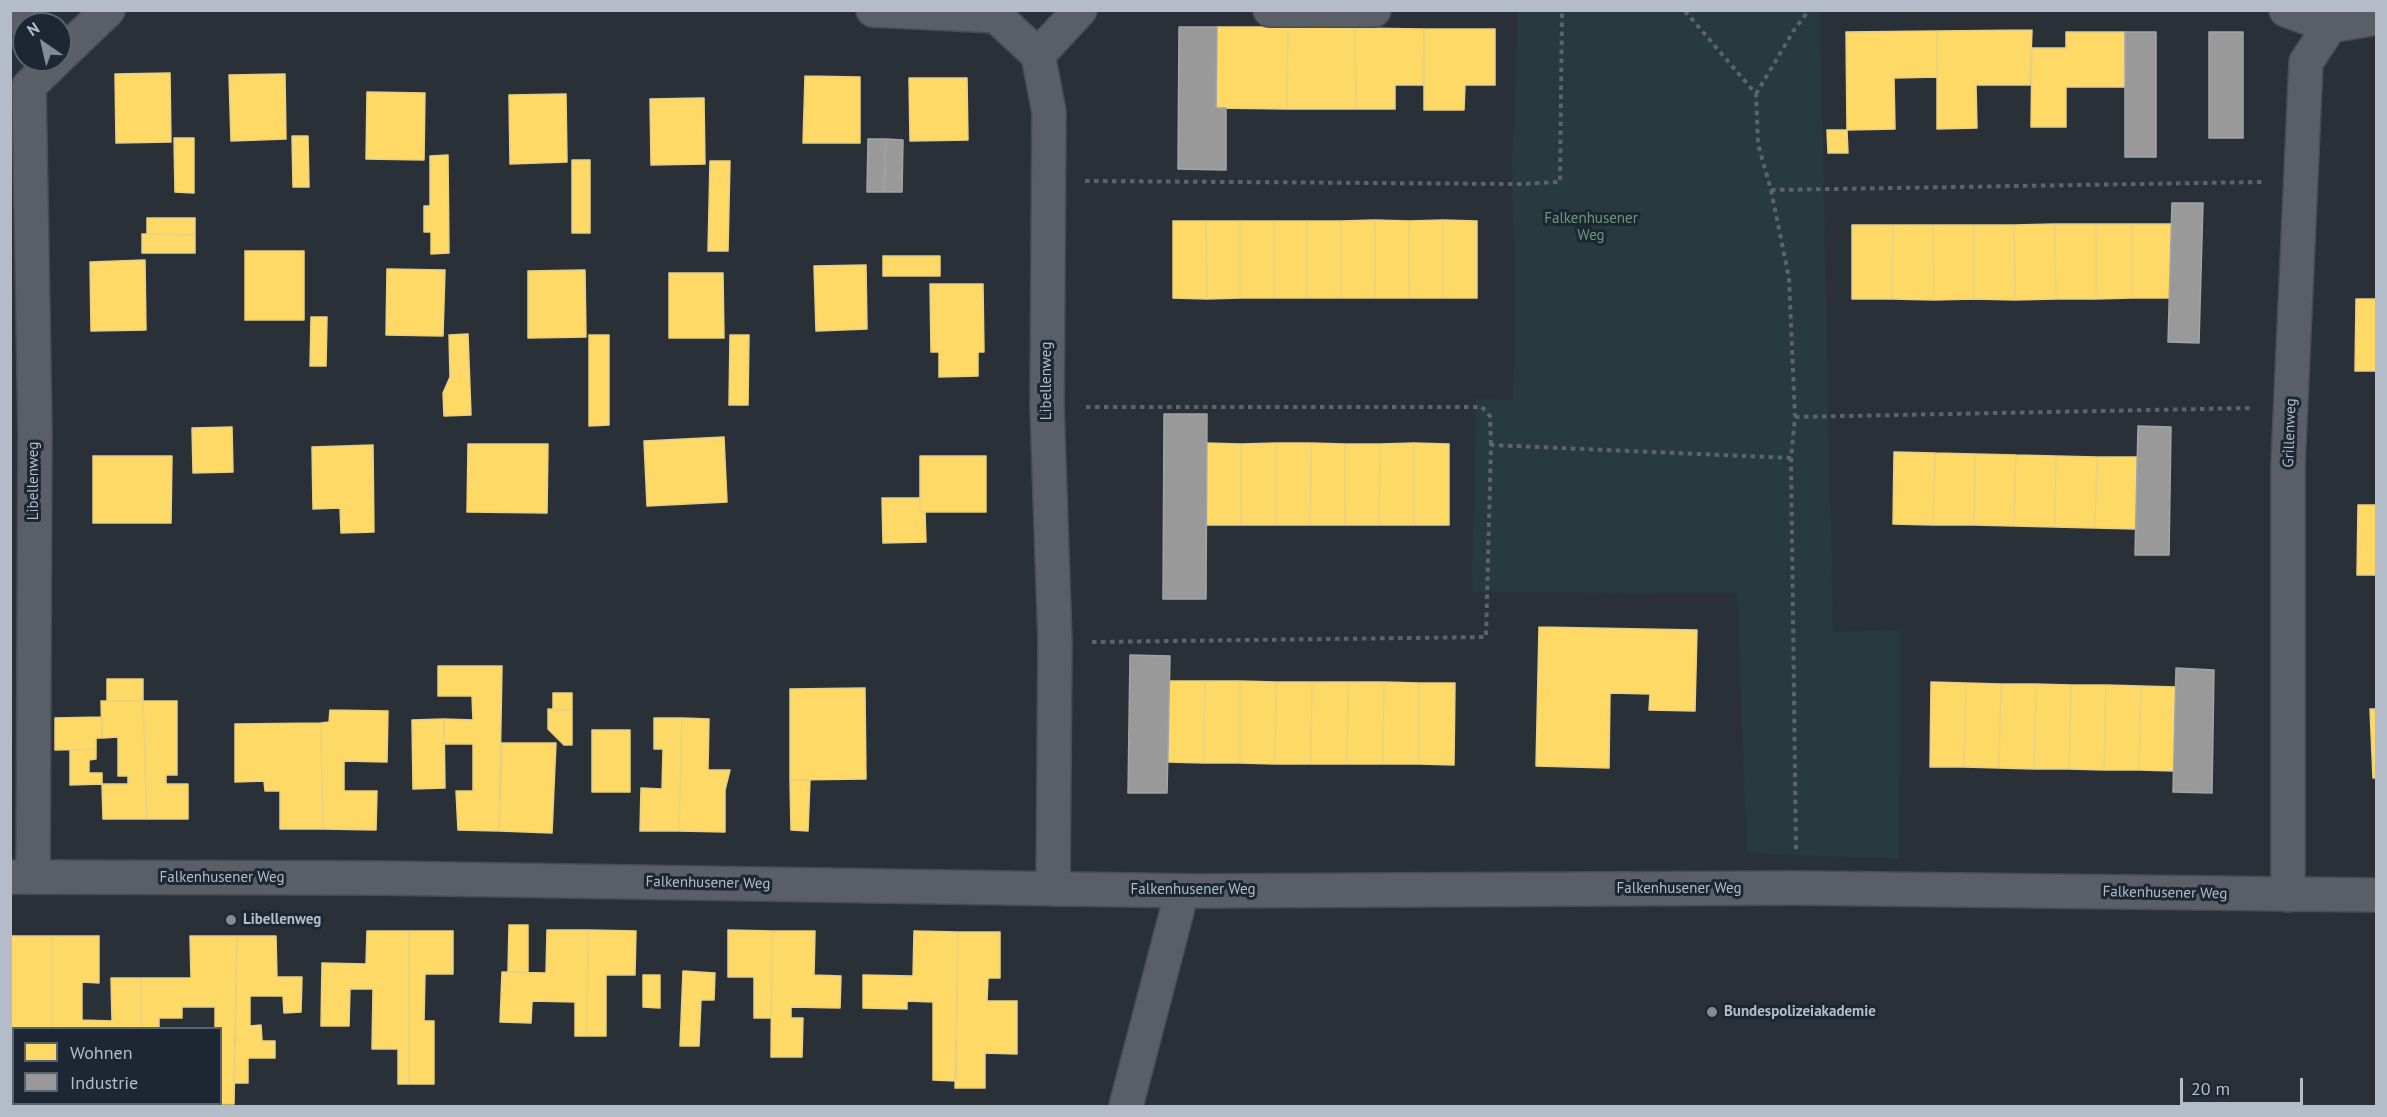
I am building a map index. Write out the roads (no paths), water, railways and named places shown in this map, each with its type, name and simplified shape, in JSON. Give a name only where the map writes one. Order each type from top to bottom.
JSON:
[{"type":"street","points":[[72,44],[108,10]]},
{"type":"street","points":[[873,10],[996,16],[1038,55],[1080,10]]},
{"type":"street","points":[[1269,10],[1374,10]]},
{"type":"street","points":[[2286,10],[2330,26],[2376,18]]},
{"type":"street","name":"Grillenweg","points":[[2288,895],[2288,465],[2306,62],[2330,26]]},
{"type":"street","name":"Libellenweg","points":[[1038,55],[1049,112],[1047,407],[1055,642],[1053,889]]},
{"type":"street","name":"Libellenweg","points":[[22,877],[23,430],[28,73]]},
{"type":"street","name":"Falkenhusener Weg","points":[[22,877],[379,878],[1180,891],[1796,888],[2376,895]]},
{"type":"street","points":[[1126,1107],[1177,911],[1180,891]]},
{"type":"place","name":"Libellenweg","points":[[231,920]]},
{"type":"place","name":"Bundespolizeiakademie","points":[[1712,1012]]}]
